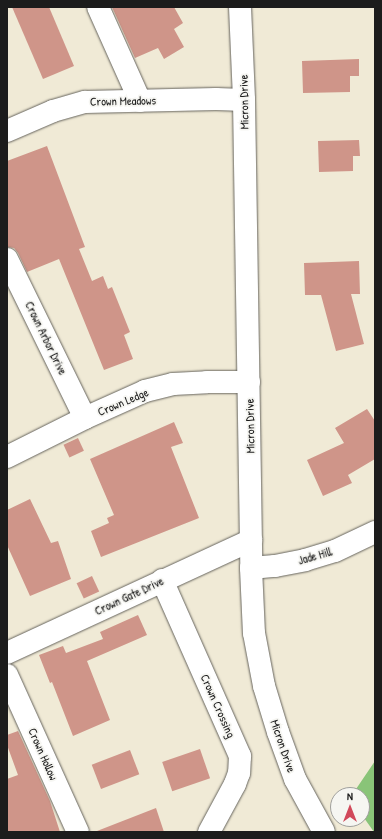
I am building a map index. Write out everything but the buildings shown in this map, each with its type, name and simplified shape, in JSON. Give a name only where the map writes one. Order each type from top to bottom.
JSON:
[{"type":"street","points":[[98,7],[140,101]]},
{"type":"street","name":"Micron Drive","points":[[240,7],[244,100],[251,568],[254,633],[264,686],[295,779],[324,832]]},
{"type":"street","name":"Crown Meadows","points":[[7,131],[53,111],[85,102],[216,99],[244,100]]},
{"type":"street","name":"Crown Arbor Drive","points":[[7,259],[86,418]]},
{"type":"street","name":"Crown Ledge","points":[[7,457],[145,391],[173,384],[249,382]]},
{"type":"street","name":"Jade Hill","points":[[251,568],[275,566],[305,560],[335,551],[375,532]]},
{"type":"street","name":"Crown Gate Drive","points":[[7,653],[251,540]]},
{"type":"street","name":"Crown Crossing","points":[[162,580],[240,756],[239,774],[235,784],[209,832]]},
{"type":"street","name":"Crown Hollow","points":[[7,675],[78,832]]},
{"type":"green space","points":[[375,761],[375,832],[370,826],[370,787],[357,787]]}]
